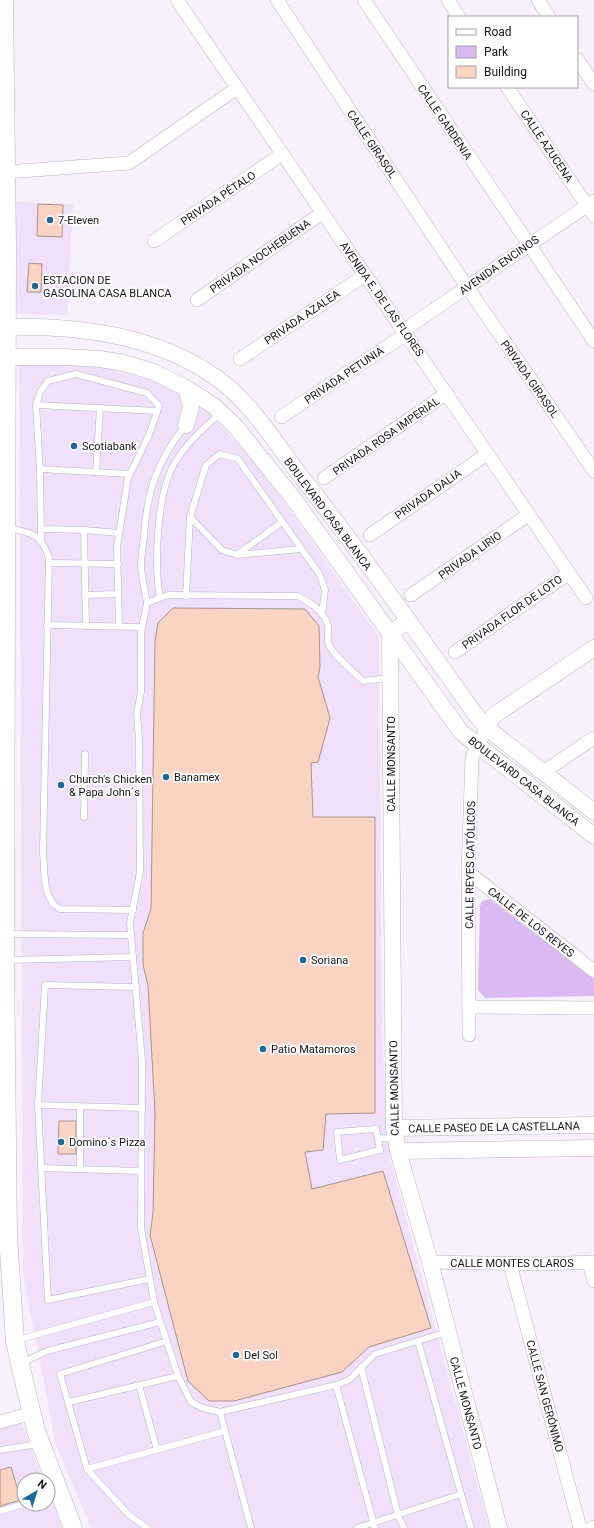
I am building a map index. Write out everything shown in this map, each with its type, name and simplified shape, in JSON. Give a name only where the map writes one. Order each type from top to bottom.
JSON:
[{"type":"main road","points":[[4,0],[2,20],[6,172],[3,357],[8,528],[3,649],[8,1235],[15,1341],[20,1364],[40,1443],[56,1493],[73,1528]]},
{"type":"street","name":"AVENIDA E. DE LAS FLORES","points":[[177,0],[586,598]]},
{"type":"street","name":"CALLE GIRASOL","points":[[277,0],[467,287]]},
{"type":"street","name":"CALLE GARDENIA","points":[[364,0],[527,245],[594,341]]},
{"type":"street","points":[[448,0],[458,16]]},
{"type":"street","points":[[538,0],[548,16]]},
{"type":"street","points":[[578,60],[594,84]]},
{"type":"street","points":[[6,172],[128,163],[144,154],[237,88]]},
{"type":"street","name":"CALLE AZUCENA","points":[[508,88],[592,207]]},
{"type":"street","name":"PRIVADA PÉTALO","points":[[154,242],[282,154]]},
{"type":"street","name":"AVENIDA ENCINOS","points":[[405,332],[527,245],[592,207]]},
{"type":"street","name":"PRIVADA NOCHEBUENA","points":[[197,300],[322,213]]},
{"type":"street","name":"PRIVADA AZALEA","points":[[240,359],[365,275]]},
{"type":"street","name":"PRIVADA GIRASOL","points":[[467,287],[594,471]]},
{"type":"street","name":"BOULEVARD CASA BLANCA","points":[[4,327],[72,328],[120,336],[164,351],[199,367],[218,379],[243,401],[311,488],[407,621],[487,728],[594,812]]},
{"type":"street","name":"PRIVADA PETUNIA","points":[[281,417],[405,332]]},
{"type":"street","name":"BOULEVARD CASA BLANCA","points":[[3,357],[65,356],[118,362],[154,372],[186,388],[203,406],[221,412],[248,441],[293,498],[461,732],[594,836]]},
{"type":"street","points":[[199,367],[209,384],[210,392],[203,406]]},
{"type":"street","points":[[186,388],[191,406],[186,425]]},
{"type":"street","name":"PRIVADA ROSA IMPERIAL","points":[[324,478],[447,394]]},
{"type":"street","points":[[221,412],[243,401]]},
{"type":"street","name":"PRIVADA DALIA","points":[[370,535],[487,454]]},
{"type":"street","name":"PRIVADA LIRIO","points":[[411,595],[528,514]]},
{"type":"street","name":"PRIVADA FLOR DE LOTO","points":[[455,652],[569,573]]},
{"type":"street","points":[[390,634],[407,621]]},
{"type":"street","name":"CALLE MONSANTO","points":[[390,634],[396,1139],[430,1262],[499,1528]]},
{"type":"street","points":[[487,728],[494,716],[594,648]]},
{"type":"street","name":"CALLE REYES CATÓLICOS","points":[[469,1035],[468,872],[472,757],[487,728]]},
{"type":"street","points":[[543,772],[594,738]]},
{"type":"street","points":[[564,812],[576,798]]},
{"type":"street","name":"CALLE DE LOS REYES","points":[[468,872],[594,971]]},
{"type":"street","points":[[469,1006],[594,1008]]},
{"type":"street","name":"CALLE PASEO DE LA CASTELLANA","points":[[396,1139],[594,1125]]},
{"type":"street","name":"CALLE PASEO DE LA CASTELLANA","points":[[396,1139],[594,1148]]},
{"type":"street","name":"CALLE MONTES CLAROS","points":[[430,1262],[510,1264],[592,1262]]},
{"type":"street","points":[[592,1262],[594,1281]]},
{"type":"street","name":"CALLE SAN GERÓNIMO","points":[[510,1264],[580,1528]]},
{"type":"street","points":[[0,1422],[32,1413]]},
{"type":"lane","points":[[41,541],[40,469],[36,406],[40,392],[48,381],[76,374],[146,393],[159,406],[149,434],[130,474],[119,533],[119,626]]},
{"type":"lane","points":[[36,406],[158,411]]},
{"type":"lane","points":[[203,406],[186,425],[169,448],[160,464],[149,493],[141,566],[147,603],[142,627],[141,692],[137,712],[139,740],[140,872],[130,923],[142,1061],[141,1228],[154,1302],[178,1376],[191,1402],[203,1408],[220,1412],[336,1385],[349,1380],[375,1354],[447,1332]]},
{"type":"lane","points":[[96,472],[100,408]]},
{"type":"lane","points":[[160,598],[158,532],[164,490],[172,468],[192,441],[221,412]]},
{"type":"lane","points":[[186,596],[190,517],[206,465],[220,454],[238,459],[320,575],[325,590],[322,614]]},
{"type":"lane","points":[[40,469],[130,474]]},
{"type":"lane","points":[[190,517],[222,550],[237,555],[302,549]]},
{"type":"lane","points":[[237,555],[282,522]]},
{"type":"lane","points":[[8,528],[30,532],[45,544],[49,563],[43,853],[48,898],[53,906],[60,909],[133,910]]},
{"type":"lane","points":[[41,529],[84,530],[119,533]]},
{"type":"lane","points":[[84,530],[86,626]]},
{"type":"lane","points":[[49,563],[118,564]]},
{"type":"lane","points":[[85,595],[118,594]]},
{"type":"lane","points":[[147,603],[168,596],[298,596],[312,603],[322,614],[328,627],[328,642],[349,668],[363,681],[390,678]]},
{"type":"lane","points":[[47,625],[142,627]]},
{"type":"lane","points":[[84,817],[85,754]]},
{"type":"lane","points":[[5,934],[132,935]]},
{"type":"lane","points":[[5,960],[133,957]]},
{"type":"lane","points":[[136,987],[45,984],[38,1105],[48,1300],[149,1279]]},
{"type":"lane","points":[[38,1105],[142,1108]]},
{"type":"lane","points":[[80,1106],[80,1169]]},
{"type":"lane","points":[[376,1129],[378,1138],[380,1150],[340,1160],[338,1132],[376,1129]]},
{"type":"lane","points":[[378,1138],[396,1139]]},
{"type":"lane","points":[[41,1168],[141,1171]]},
{"type":"lane","points":[[15,1341],[154,1302]]},
{"type":"lane","points":[[20,1364],[47,1351],[160,1322]]},
{"type":"lane","points":[[418,1340],[471,1528]]},
{"type":"lane","points":[[147,1528],[128,1514],[87,1468],[60,1374],[167,1341]]},
{"type":"lane","points":[[361,1367],[398,1515],[404,1528]]},
{"type":"lane","points":[[69,1402],[178,1376]]},
{"type":"lane","points":[[139,1385],[157,1450]]},
{"type":"lane","points":[[336,1385],[374,1525]]},
{"type":"lane","points":[[220,1412],[251,1528]]},
{"type":"lane","points":[[87,1468],[225,1431]]},
{"type":"lane","points":[[0,1450],[40,1443]]},
{"type":"lane","points":[[357,1528],[374,1525],[398,1515],[461,1494]]},
{"type":"lane","points":[[0,1512],[16,1507]]},
{"type":"shaded area","points":[[16,202],[73,204],[67,315],[17,314]]},
{"type":"shaded area","points":[[85,362],[163,384],[201,404],[261,469],[379,637],[382,1037],[390,1158],[489,1528],[91,1528],[56,1445],[23,1275],[19,363]]},
{"type":"shaded area","points":[[21,1422],[40,1472],[16,1472],[16,1512],[56,1512],[62,1528],[0,1528],[0,1428]]},
{"type":"green space","points":[[490,899],[594,979],[594,996],[485,998],[478,990],[480,906],[482,901]]},
{"type":"building","name":"7-Eleven","points":[[38,204],[63,205],[62,237],[37,236]]},
{"type":"building","points":[[29,263],[42,264],[41,292],[27,292]]},
{"type":"building","name":"Patio Matamoros","points":[[173,608],[305,609],[319,626],[320,667],[318,677],[330,718],[318,762],[311,763],[313,817],[375,817],[375,1113],[326,1114],[323,1150],[305,1152],[312,1189],[383,1171],[431,1328],[369,1347],[342,1372],[234,1401],[209,1401],[188,1381],[150,1235],[153,1213],[155,1113],[148,985],[143,965],[143,933],[151,909],[155,641],[158,623]]},
{"type":"building","points":[[59,1121],[76,1121],[76,1154],[58,1154]]},
{"type":"building","points":[[11,1467],[16,1484],[16,1501],[0,1506],[0,1470]]},
{"type":"place","name":"7-Eleven","points":[[50,220]]},
{"type":"place","name":"ESTACION DE GASOLINA CASA BLANCA","points":[[35,286]]},
{"type":"place","name":"Scotiabank","points":[[74,446]]},
{"type":"place","name":"Banamex","points":[[166,777]]},
{"type":"place","name":"Church's Chicken & Papa John´s","points":[[61,785]]},
{"type":"place","name":"Soriana","points":[[303,960]]},
{"type":"place","name":"Patio Matamoros","points":[[263,1049]]},
{"type":"place","name":"Domino´s Pizza","points":[[61,1142]]},
{"type":"place","name":"Del Sol","points":[[236,1355]]}]
